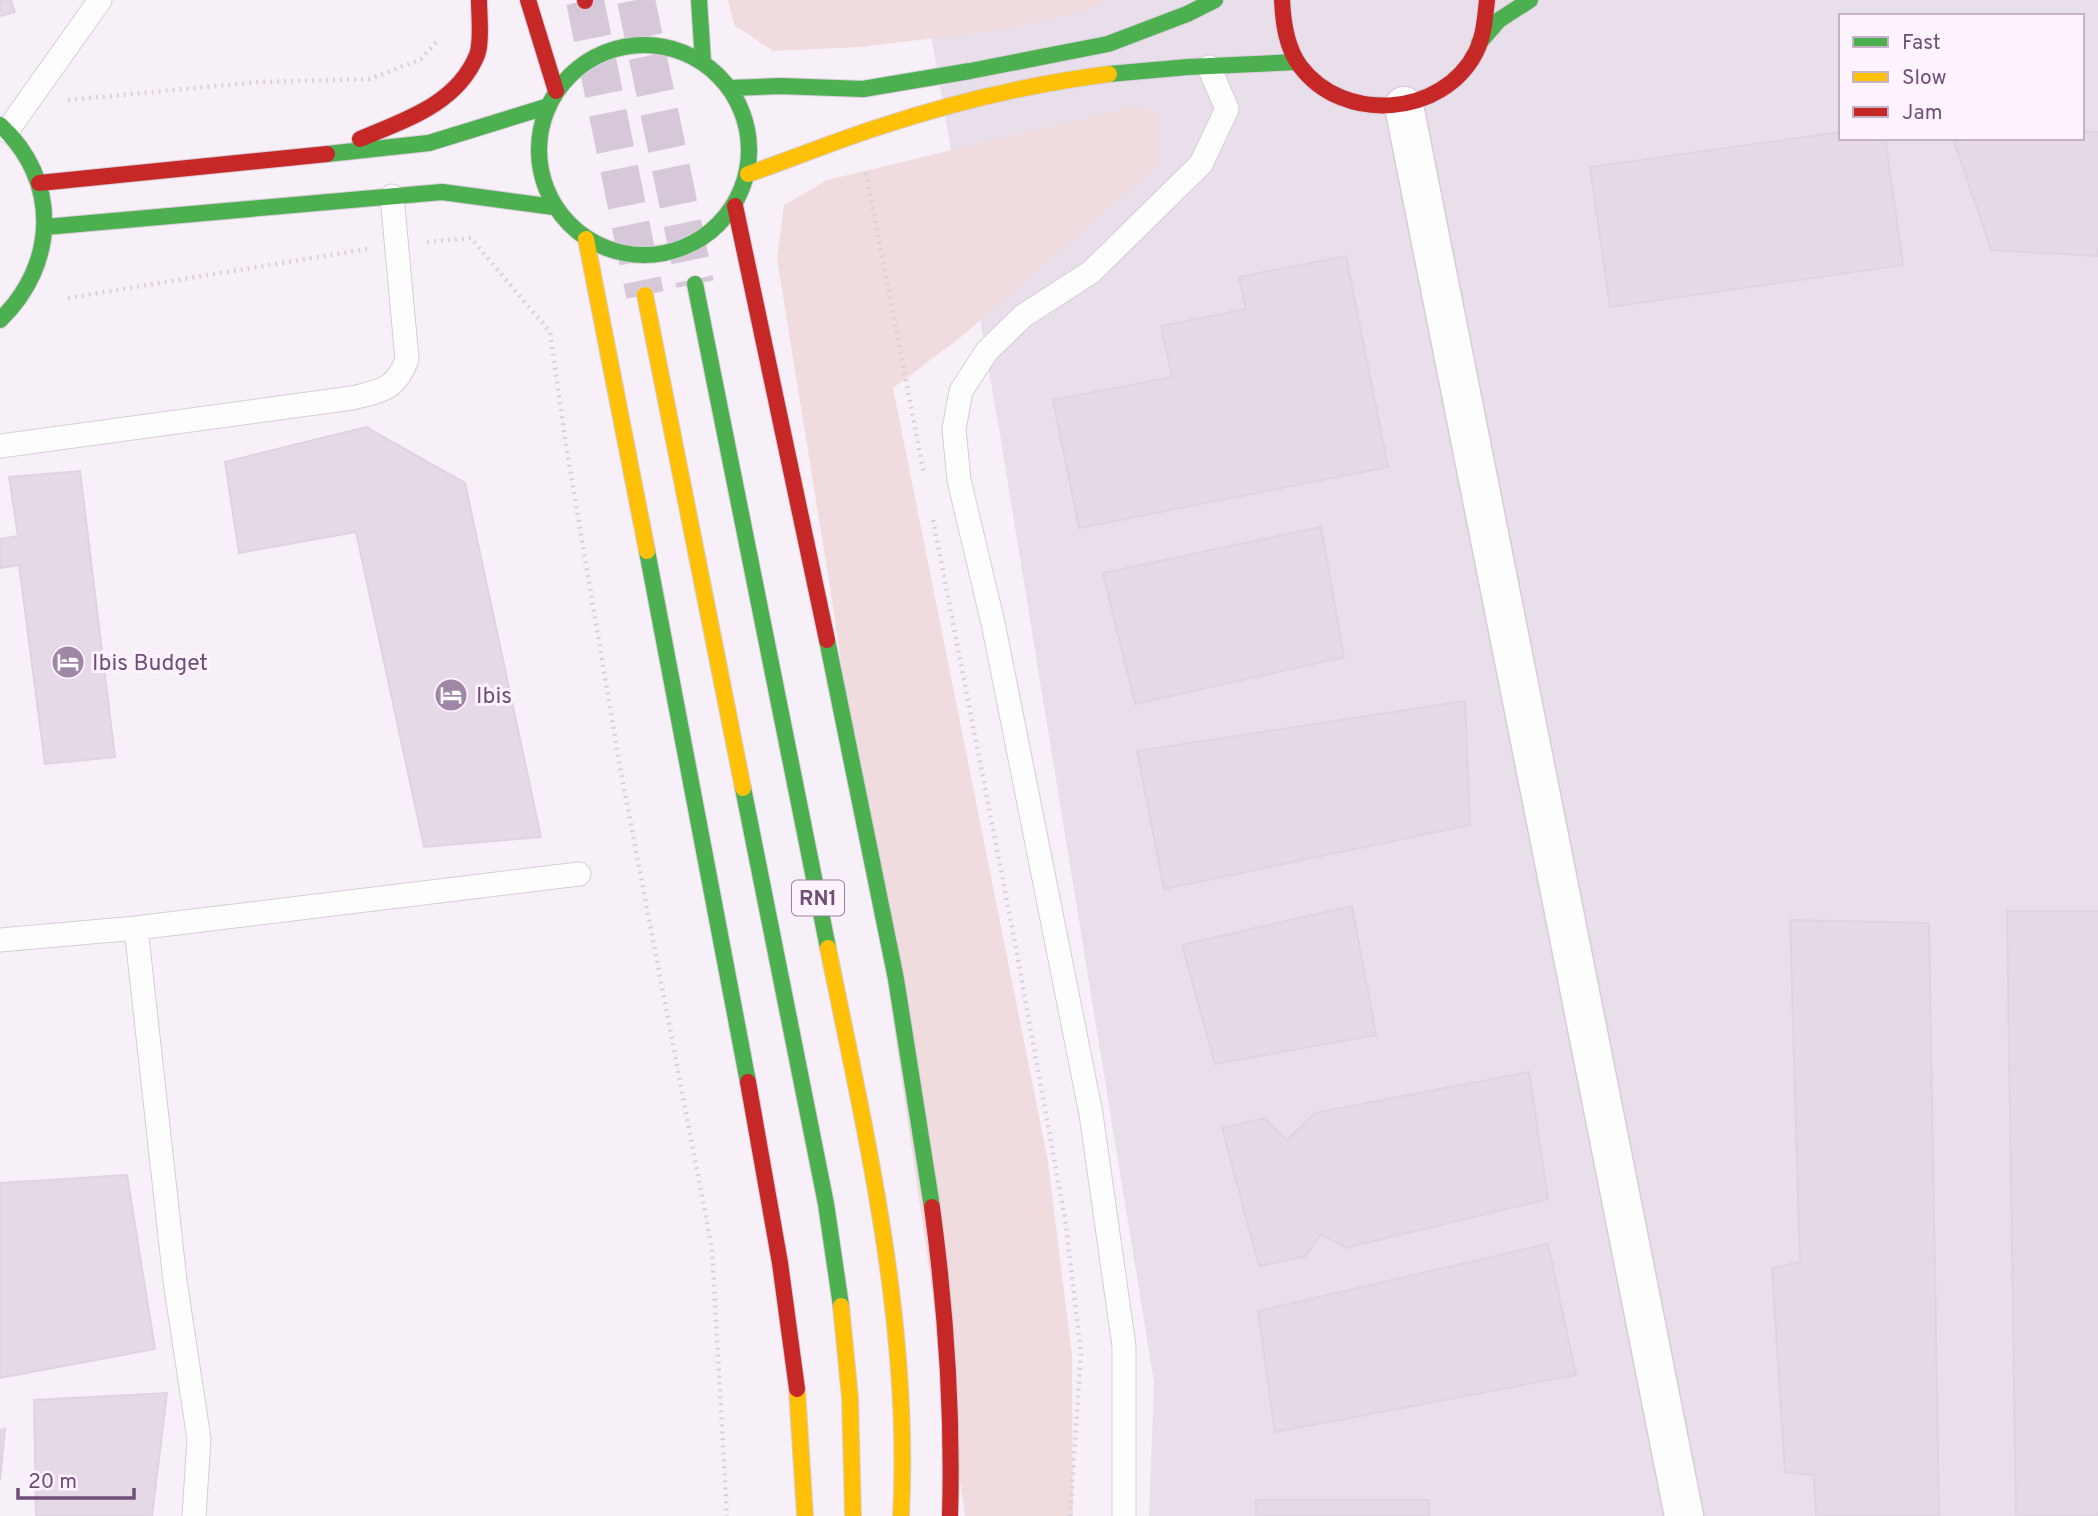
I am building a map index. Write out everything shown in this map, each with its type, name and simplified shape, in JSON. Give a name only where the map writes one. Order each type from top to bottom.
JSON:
[{"type":"main road","points":[[327,153],[426,111],[458,88],[478,53],[479,0]]},
{"type":"main road","points":[[528,0],[552,99]]},
{"type":"main road","points":[[699,0],[703,62]]},
{"type":"main road","points":[[730,88],[780,86],[863,89],[970,71],[1108,44],[1216,0]]},
{"type":"main road","points":[[1282,0],[1283,24],[1297,62],[1313,80],[1339,98],[1371,107],[1404,106],[1432,96],[1456,78],[1474,55],[1479,43],[1485,27],[1487,0]]},
{"type":"main road","points":[[1479,43],[1499,20],[1530,0]]},
{"type":"main road","points":[[650,45],[678,50],[703,62],[730,88],[741,107],[748,129],[748,174],[735,206],[713,231],[683,248],[650,256],[617,252],[586,239],[569,225],[554,206],[541,175],[539,140],[552,99],[574,71],[597,55],[623,47],[650,45]]},
{"type":"main road","points":[[748,174],[858,134],[974,100],[1079,78],[1145,69],[1297,62]]},
{"type":"main road","points":[[39,183],[429,144],[464,135],[552,99]]},
{"type":"main road","points":[[0,320],[15,306],[37,269],[45,227],[39,183],[26,156],[4,128]]},
{"type":"main road","points":[[45,227],[442,192],[554,206]]},
{"type":"main road","points":[[735,206],[895,967],[944,1288],[951,1391],[950,1516]]},
{"type":"main road","points":[[586,239],[788,1307],[799,1402],[805,1516]]},
{"type":"main road","name":"RN1","points":[[695,285],[878,1195],[894,1294],[903,1395],[901,1516]]},
{"type":"main road","name":"RN1","points":[[645,295],[826,1204],[841,1300],[850,1398],[853,1516]]},
{"type":"street","points":[[1404,106],[1684,1516]]},
{"type":"lane","points":[[4,128],[41,83],[100,0]]},
{"type":"lane","points":[[1124,1516],[1124,1346],[1091,1114],[993,623],[959,480],[954,429],[961,391],[987,351],[1023,316],[1091,272],[1201,164],[1227,109],[1209,68]]},
{"type":"lane","points":[[0,446],[339,400],[381,391],[401,376],[407,359],[392,196]]},
{"type":"lane","points":[[0,940],[136,928],[579,874]]},
{"type":"lane","points":[[136,928],[175,1281],[200,1439],[194,1516]]},
{"type":"path","points":[[41,83],[70,101],[259,82],[370,79],[421,59],[442,35]]},
{"type":"path","points":[[858,134],[926,486]]},
{"type":"path","points":[[15,306],[397,244],[471,238],[550,332],[566,445],[620,767],[712,1249],[727,1516]]},
{"type":"path","points":[[932,513],[1066,1224],[1081,1354],[1070,1516]]},
{"type":"shaded area","points":[[728,0],[1105,0],[1090,9],[1004,30],[860,47],[773,51],[734,25]]},
{"type":"shaded area","points":[[925,0],[2098,0],[2098,1516],[1149,1516],[1154,1382],[999,429]]},
{"type":"shaded area","points":[[1136,106],[1156,113],[1160,163],[961,337],[893,388],[1048,1161],[1072,1355],[1073,1516],[965,1516],[832,600],[777,259],[784,205],[827,180]]},
{"type":"building","points":[[0,0],[11,0],[15,12],[0,16]]},
{"type":"building","points":[[2084,131],[2098,132],[2098,256],[1991,250],[1954,140],[2084,140]]},
{"type":"building","points":[[1839,132],[1839,140],[1885,140],[1903,265],[1610,307],[1590,167]]},
{"type":"building","points":[[1346,256],[1388,467],[1079,528],[1053,400],[1172,377],[1161,326],[1246,309],[1239,277]]},
{"type":"building","name":"Ibis","points":[[366,427],[465,483],[541,837],[424,847],[356,532],[239,553],[225,462]]},
{"type":"building","name":"Ibis Budget","points":[[80,471],[115,757],[45,764],[19,565],[0,568],[0,539],[18,536],[9,477]]},
{"type":"building","points":[[1321,527],[1344,657],[1135,704],[1103,573]]},
{"type":"building","points":[[1465,701],[1470,825],[1164,889],[1137,751]]},
{"type":"building","points":[[1352,906],[1376,1035],[1215,1064],[1182,945]]},
{"type":"building","points":[[2007,911],[2098,911],[2098,1516],[2016,1516]]},
{"type":"building","points":[[1790,920],[1929,923],[1939,1516],[1816,1516],[1814,1475],[1785,1472],[1772,1268],[1800,1262]]},
{"type":"building","points":[[1529,1072],[1548,1199],[1346,1248],[1321,1234],[1306,1256],[1259,1266],[1222,1128],[1265,1118],[1287,1140],[1315,1113]]},
{"type":"building","points":[[127,1175],[155,1349],[0,1378],[0,1183]]},
{"type":"building","points":[[1548,1244],[1576,1375],[1275,1432],[1258,1311]]},
{"type":"building","points":[[167,1393],[152,1516],[36,1516],[34,1400]]},
{"type":"building","points":[[5,1429],[0,1480],[0,1430]]},
{"type":"building","points":[[1256,1500],[1429,1500],[1429,1516],[1256,1516]]},
{"type":"tunnel","points":[[636,0],[695,284]]},
{"type":"tunnel","points":[[585,1],[645,295]]},
{"type":"traffic: fast","points":[[699,0],[703,62]]},
{"type":"traffic: fast","points":[[730,88],[780,86],[863,89],[970,71],[1108,44],[1187,14],[1215,0]]},
{"type":"traffic: fast","points":[[1479,43],[1499,20],[1530,0]]},
{"type":"traffic: fast","points":[[644,45],[665,47],[684,53],[702,62],[718,76],[732,92],[741,110],[747,129],[749,150],[747,171],[741,190],[732,208],[718,224],[702,238],[684,247],[665,253],[644,255],[623,253],[604,247],[586,238],[570,224],[556,208],[547,190],[541,171],[539,150],[541,129],[547,110],[556,92],[570,76],[586,62],[604,53],[623,47],[644,45]]},
{"type":"traffic: fast","points":[[1109,74],[1297,62]]},
{"type":"traffic: fast","points":[[327,154],[429,143],[549,106]]},
{"type":"traffic: fast","points":[[0,125],[20,147],[33,171],[42,196],[44,222],[41,248],[33,274],[19,298],[0,320]]},
{"type":"traffic: fast","points":[[45,227],[442,192],[554,207]]},
{"type":"traffic: fast","points":[[695,284],[828,948]]},
{"type":"traffic: fast","points":[[647,551],[748,1082]]},
{"type":"traffic: fast","points":[[827,640],[896,979],[932,1207]]},
{"type":"traffic: fast","points":[[743,788],[826,1204],[841,1306]]},
{"type":"traffic: slow","points":[[748,174],[863,132],[936,110],[993,95],[1109,74]]},
{"type":"traffic: slow","points":[[586,239],[647,551]]},
{"type":"traffic: slow","points":[[645,295],[743,788]]},
{"type":"traffic: slow","points":[[828,948],[883,1230],[899,1372],[901,1516]]},
{"type":"traffic: slow","points":[[841,1306],[850,1398],[853,1516]]},
{"type":"traffic: slow","points":[[797,1389],[805,1516]]},
{"type":"traffic: jam","points":[[360,139],[412,117],[457,86],[468,72],[479,49],[479,0]]},
{"type":"traffic: jam","points":[[528,0],[556,91]]},
{"type":"traffic: jam","points":[[1282,0],[1284,26],[1291,51],[1300,66],[1319,85],[1341,97],[1366,104],[1392,105],[1417,100],[1441,90],[1461,74],[1479,46],[1487,0]]},
{"type":"traffic: jam","points":[[39,183],[327,154]]},
{"type":"traffic: jam","points":[[735,206],[827,640]]},
{"type":"traffic: jam","points":[[748,1082],[780,1263],[797,1389]]},
{"type":"traffic: jam","points":[[932,1207],[947,1361],[950,1516]]},
{"type":"place","name":"Ibis Budget","points":[[68,662]]},
{"type":"place","name":"Ibis","points":[[451,695]]}]
